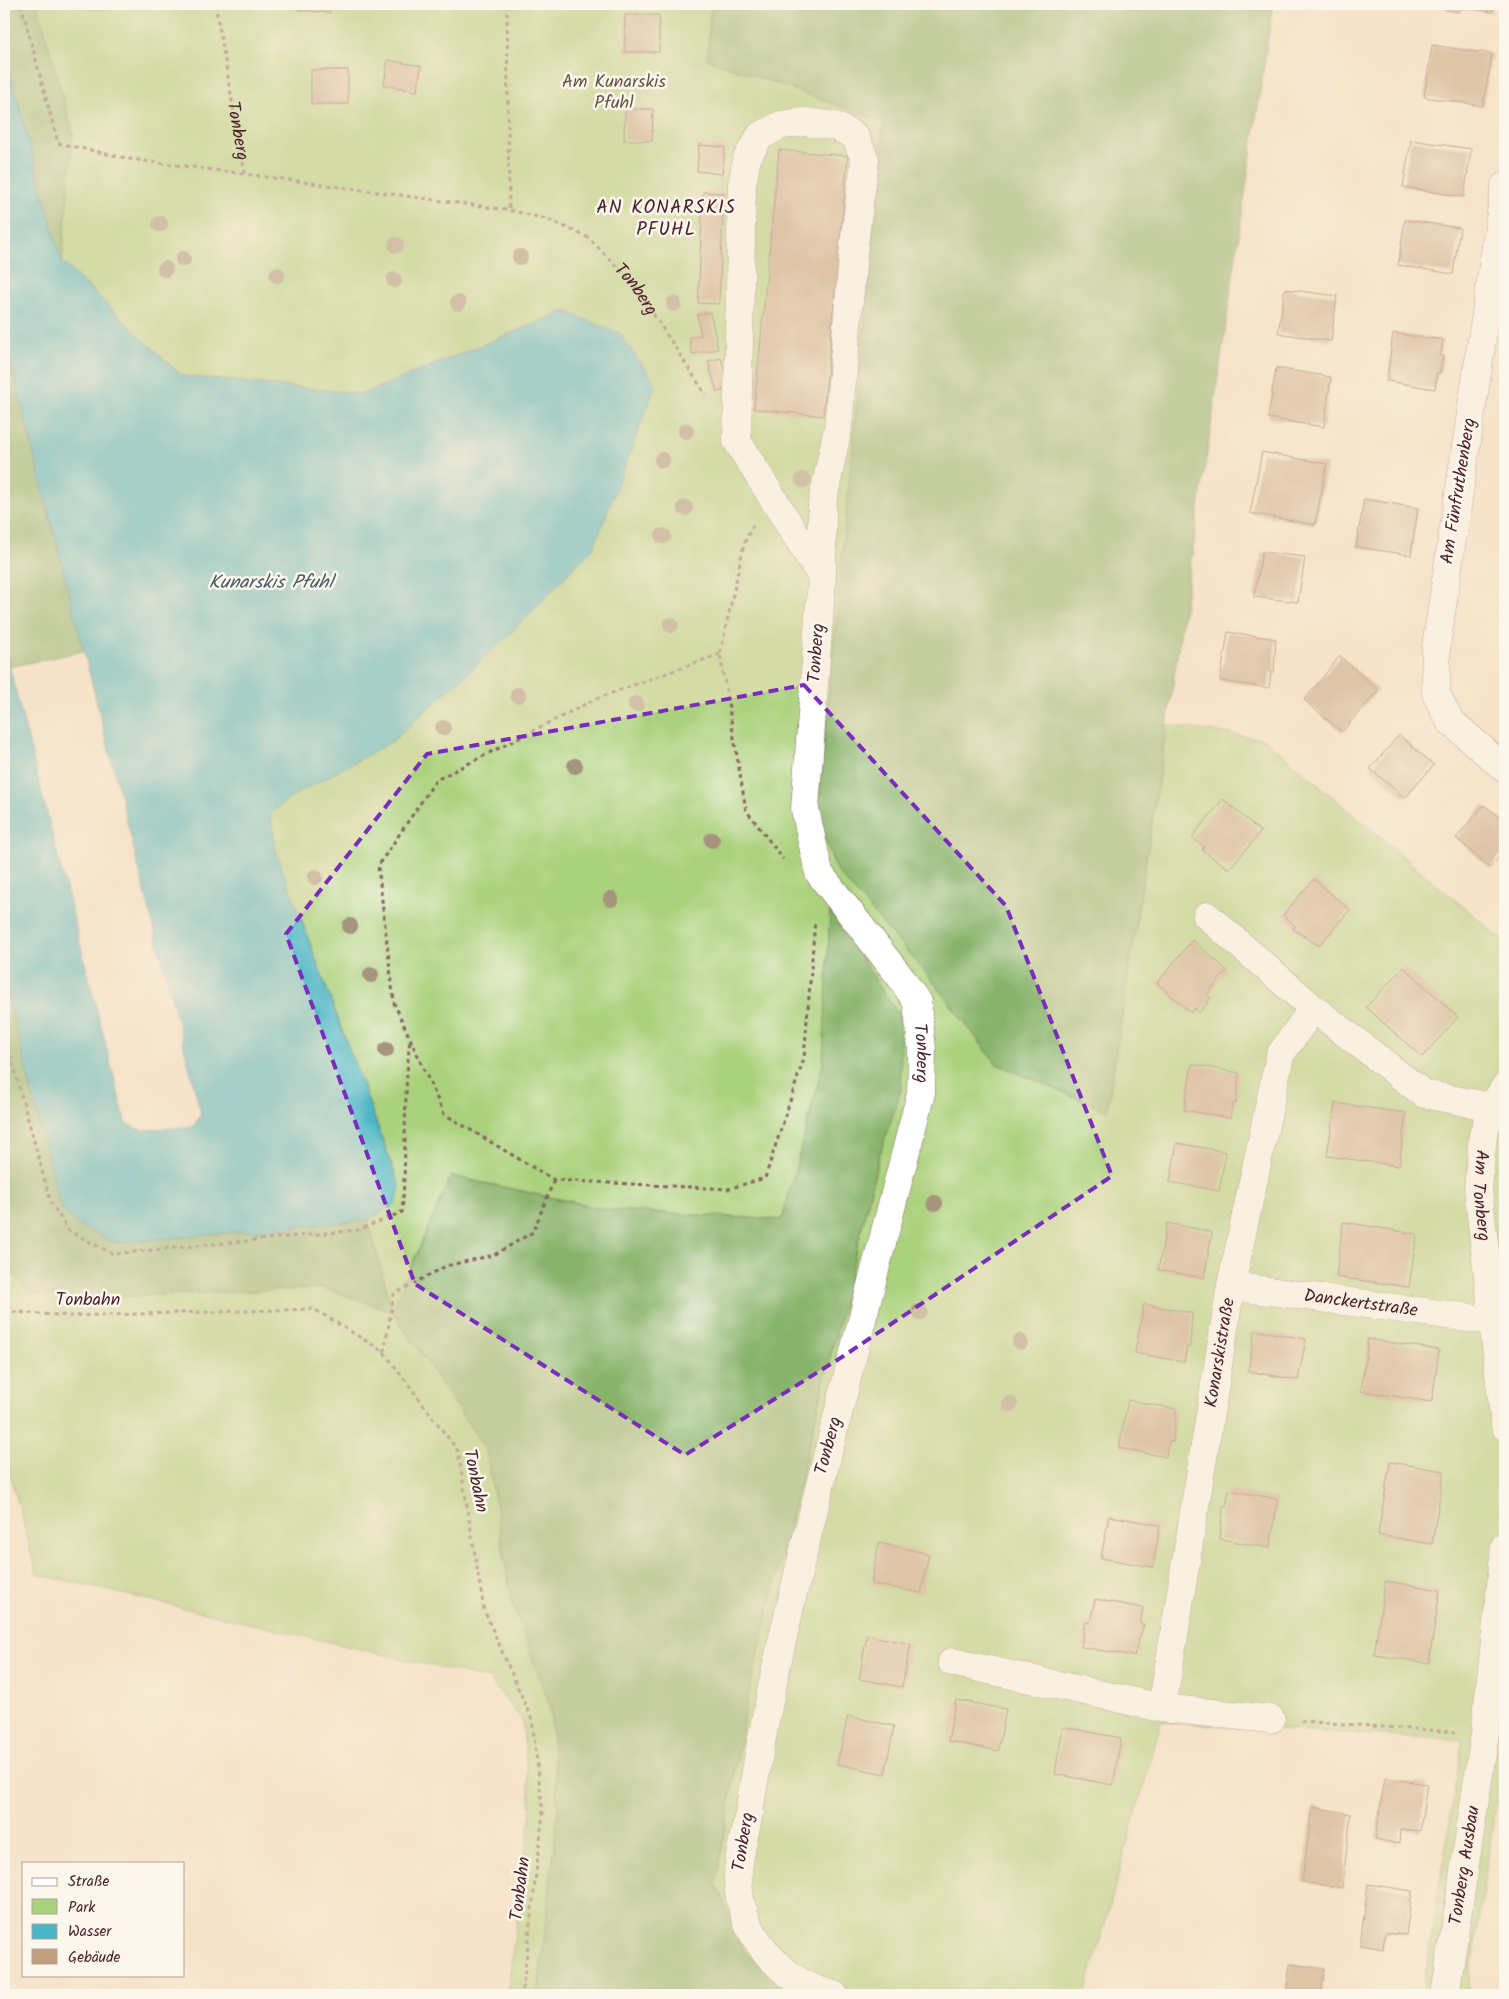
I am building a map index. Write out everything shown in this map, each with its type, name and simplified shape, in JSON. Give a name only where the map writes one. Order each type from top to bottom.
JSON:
[{"type":"street","name":"Tonberg","points":[[778,504],[737,441],[742,184],[747,158],[760,136],[781,124],[804,122],[835,126],[855,136],[865,159],[854,244],[838,428],[822,504],[822,577],[806,809],[819,873],[901,978],[917,1002],[922,1049],[921,1093],[812,1513],[766,1710],[738,1879],[743,1912],[759,1943],[782,1970],[817,1991],[834,1995]]},
{"type":"street","name":"Am Fünfruthenberg","points":[[1505,186],[1436,647],[1436,694],[1450,722],[1505,769]]},
{"type":"street","points":[[778,504],[822,577]]},
{"type":"street","points":[[1207,916],[1313,1008],[1424,1094],[1498,1097]]},
{"type":"street","name":"Konarskistraße","points":[[1162,1708],[1231,1286],[1280,1055],[1313,1008]]},
{"type":"street","name":"Am Tonberg","points":[[1498,1097],[1483,1135],[1478,1189],[1496,1308],[1505,1426]]},
{"type":"street","name":"Danckertstraße","points":[[1231,1286],[1496,1308]]},
{"type":"street","points":[[1485,1734],[1505,1546]]},
{"type":"street","points":[[952,1662],[1162,1708],[1271,1719]]},
{"type":"street","name":"Tonberg Ausbau","points":[[1445,1995],[1485,1734]]},
{"type":"path","points":[[21,4],[58,143],[130,159],[245,174]]},
{"type":"path","name":"Tonberg","points":[[215,4],[245,174],[509,210],[550,220],[589,238],[633,282],[710,400]]},
{"type":"path","points":[[507,4],[509,210]]},
{"type":"path","points":[[720,654],[598,698],[436,780],[378,866],[394,1003],[444,1114],[554,1180],[728,1189],[765,1178],[804,1058],[819,873],[782,859],[746,810],[720,654],[744,544],[758,515],[778,504]]},
{"type":"path","points":[[4,1032],[51,1203],[69,1232],[113,1254],[359,1230],[402,1212],[405,1177],[405,1083],[410,1040]]},
{"type":"path","points":[[384,1352],[394,1294],[446,1266],[494,1255],[533,1232],[554,1180]]},
{"type":"path","name":"Tonbahn","points":[[4,1298],[14,1312],[70,1316],[314,1309],[384,1352],[458,1451],[484,1610],[532,1720],[543,1813],[522,1995]]},
{"type":"path","points":[[1271,1719],[1485,1734]]},
{"type":"highlighted area","points":[[804,685],[1006,906],[1112,1176],[842,1357],[685,1455],[415,1284],[286,934],[427,754]]},
{"type":"green space","points":[[4,4],[37,4],[73,134],[62,262],[4,52]]},
{"type":"green space","name":"Am Kunarskis Pfuhl","points":[[37,4],[711,4],[707,59],[884,121],[817,815],[931,979],[997,1064],[1107,1111],[1167,725],[1264,739],[1505,942],[1505,1746],[1467,1995],[1422,1995],[1463,1740],[1161,1722],[1085,1995],[794,1995],[744,1952],[716,1884],[746,1704],[879,1156],[901,1090],[831,912],[823,1065],[782,1220],[610,1210],[451,1176],[392,1310],[368,1220],[396,1204],[276,851],[270,813],[298,793],[565,311],[363,394],[182,376],[62,262],[73,134]]},
{"type":"green space","points":[[711,4],[1273,4],[1167,725],[1107,1111],[997,1064],[931,979],[836,870],[817,815],[884,122],[707,59]]},
{"type":"green space","points":[[4,336],[84,651],[9,667],[4,645]]},
{"type":"green space","points":[[830,911],[900,1017],[901,1090],[879,1156],[746,1704],[716,1884],[744,1952],[794,1995],[538,1995],[558,1811],[550,1706],[512,1602],[486,1450],[392,1311],[323,1288],[80,1298],[30,1294],[4,1264],[4,980],[61,1209],[115,1243],[368,1220],[392,1310],[451,1176],[610,1210],[782,1220],[823,1065]]},
{"type":"green space","points":[[4,1264],[30,1294],[80,1298],[323,1288],[392,1310],[486,1450],[512,1602],[550,1706],[558,1811],[538,1995],[507,1995],[531,1810],[522,1720],[489,1679],[37,1574],[4,1451]]},
{"type":"water","name":"Kunarskis Pfuhl","points":[[4,52],[62,262],[182,376],[363,394],[565,311],[619,333],[656,384],[594,547],[507,637],[392,742],[298,793],[270,813],[276,851],[400,1187],[396,1204],[368,1220],[115,1243],[78,1225],[61,1209],[4,980],[4,645],[126,1124],[141,1130],[193,1127],[201,1114],[4,336]]},
{"type":"building","points":[[76,4],[111,4],[111,9],[76,9]]},
{"type":"building","points":[[297,4],[331,4],[330,13],[297,10]]},
{"type":"building","points":[[1442,4],[1493,4],[1492,12],[1463,8],[1458,12],[1447,10]]},
{"type":"building","points":[[625,15],[659,15],[659,52],[625,52]]},
{"type":"building","points":[[1432,45],[1492,54],[1483,106],[1424,97]]},
{"type":"building","points":[[388,60],[421,66],[417,91],[384,85]]},
{"type":"building","points":[[311,70],[348,70],[348,104],[311,104]]},
{"type":"building","points":[[625,109],[653,109],[652,141],[624,140]]},
{"type":"building","points":[[1411,140],[1471,149],[1464,197],[1403,187]]},
{"type":"building","points":[[699,145],[725,147],[722,174],[697,171]]},
{"type":"building","points":[[779,150],[848,156],[823,416],[754,409]]},
{"type":"building","points":[[703,192],[724,193],[719,304],[698,303]]},
{"type":"building","points":[[1405,220],[1460,228],[1453,274],[1398,265]]},
{"type":"building","points":[[1285,289],[1337,296],[1331,341],[1278,333]]},
{"type":"building","points":[[710,312],[718,349],[692,354],[689,338],[701,335],[697,315]]},
{"type":"building","points":[[1393,333],[1443,340],[1440,356],[1443,356],[1440,373],[1437,373],[1435,389],[1387,381]]},
{"type":"building","points":[[721,358],[730,389],[717,392],[708,361]]},
{"type":"building","points":[[1276,368],[1331,377],[1324,427],[1268,418]]},
{"type":"building","points":[[1262,452],[1327,464],[1315,525],[1250,513]]},
{"type":"building","points":[[1364,499],[1418,508],[1411,555],[1356,547]]},
{"type":"building","points":[[1262,552],[1305,557],[1298,602],[1254,597]]},
{"type":"building","points":[[1228,632],[1276,639],[1274,672],[1271,672],[1269,688],[1220,681]]},
{"type":"building","points":[[1340,656],[1378,690],[1342,732],[1304,700]]},
{"type":"building","points":[[1399,735],[1434,765],[1405,798],[1370,769]]},
{"type":"building","points":[[1223,799],[1261,832],[1229,869],[1202,850],[1204,847],[1192,837]]},
{"type":"building","points":[[1484,805],[1505,822],[1505,850],[1490,868],[1456,838]]},
{"type":"building","points":[[1314,879],[1350,910],[1319,946],[1293,929],[1295,926],[1283,915]]},
{"type":"building","points":[[1192,940],[1227,970],[1207,995],[1211,998],[1199,1013],[1195,1008],[1191,1013],[1157,983]]},
{"type":"building","points":[[1404,967],[1458,1017],[1422,1057],[1366,1007]]},
{"type":"building","points":[[1192,1064],[1239,1073],[1236,1104],[1233,1103],[1230,1118],[1184,1110]]},
{"type":"building","points":[[1335,1103],[1406,1113],[1399,1166],[1327,1156]]},
{"type":"building","points":[[1177,1143],[1226,1152],[1219,1191],[1170,1182]]},
{"type":"building","points":[[1343,1222],[1417,1234],[1409,1287],[1336,1277]]},
{"type":"building","points":[[1167,1223],[1212,1232],[1204,1278],[1158,1270]]},
{"type":"building","points":[[1144,1304],[1192,1313],[1190,1347],[1187,1347],[1184,1362],[1135,1353]]},
{"type":"building","points":[[1255,1330],[1306,1339],[1298,1380],[1248,1371]]},
{"type":"building","points":[[1368,1339],[1439,1350],[1432,1402],[1361,1391]]},
{"type":"building","points":[[1128,1400],[1176,1409],[1173,1442],[1169,1441],[1166,1457],[1119,1448]]},
{"type":"building","points":[[1390,1462],[1444,1471],[1432,1544],[1378,1535]]},
{"type":"building","points":[[1229,1490],[1278,1499],[1270,1548],[1220,1539],[1223,1506],[1226,1506]]},
{"type":"building","points":[[1109,1516],[1160,1525],[1153,1567],[1101,1558]]},
{"type":"building","points":[[879,1543],[929,1554],[921,1593],[871,1584]]},
{"type":"building","points":[[1385,1581],[1440,1590],[1429,1663],[1374,1655]]},
{"type":"building","points":[[1095,1599],[1143,1608],[1140,1624],[1144,1624],[1134,1656],[1081,1647],[1085,1622],[1090,1623]]},
{"type":"building","points":[[867,1635],[911,1644],[902,1687],[859,1679]]},
{"type":"building","points":[[956,1700],[1006,1709],[998,1751],[948,1741]]},
{"type":"building","points":[[848,1716],[894,1726],[885,1774],[837,1764]]},
{"type":"building","points":[[1063,1727],[1121,1738],[1113,1785],[1055,1774]]},
{"type":"building","points":[[1385,1778],[1427,1784],[1420,1831],[1400,1829],[1399,1844],[1375,1839]]},
{"type":"building","points":[[1313,1807],[1351,1814],[1342,1888],[1302,1882]]},
{"type":"building","points":[[1368,1884],[1412,1891],[1406,1935],[1385,1933],[1383,1949],[1360,1945]]},
{"type":"building","points":[[1290,1964],[1325,1969],[1321,1995],[1286,1995]]},
{"type":"district","name":"AN KONARSKIS PFUHL","points":[[666,219]]}]
